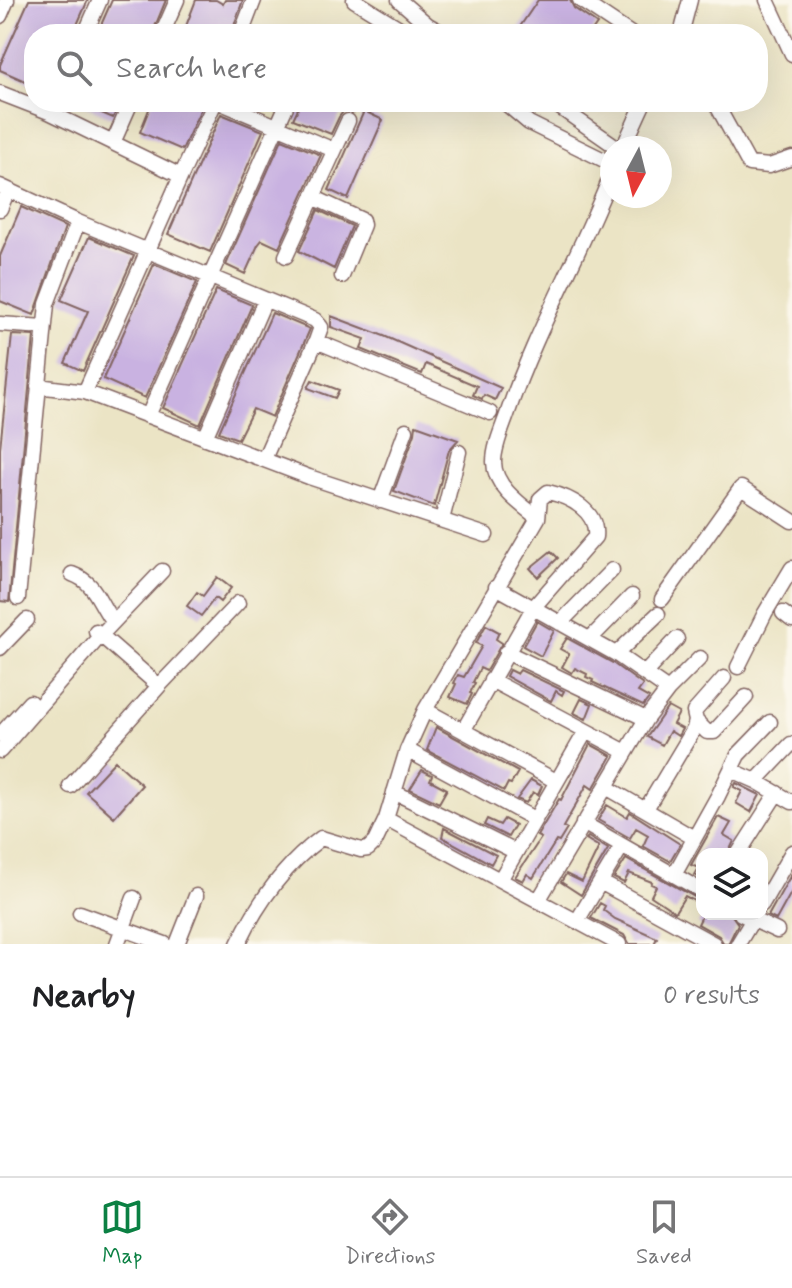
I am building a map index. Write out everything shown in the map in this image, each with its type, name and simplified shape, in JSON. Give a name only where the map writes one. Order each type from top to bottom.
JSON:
[{"type":"street","points":[[0,16],[7,0]]},
{"type":"street","points":[[89,24],[100,0]]},
{"type":"street","points":[[166,24],[177,0]]},
{"type":"street","points":[[245,24],[254,0]]},
{"type":"street","points":[[354,0],[393,24]]},
{"type":"street","points":[[399,0],[427,24]]},
{"type":"street","points":[[580,0],[616,24]]},
{"type":"street","points":[[684,24],[690,0]]},
{"type":"street","points":[[767,0],[792,54]]},
{"type":"street","points":[[0,93],[24,99]]},
{"type":"street","points":[[60,112],[113,143],[181,176]]},
{"type":"street","points":[[113,143],[127,112]]},
{"type":"street","points":[[85,392],[212,112]]},
{"type":"street","points":[[242,112],[334,150]]},
{"type":"street","points":[[148,416],[284,112]]},
{"type":"street","points":[[516,112],[529,123],[600,158]]},
{"type":"street","points":[[567,112],[602,136]]},
{"type":"street","points":[[626,136],[639,112]]},
{"type":"street","points":[[720,112],[749,164],[769,166],[790,153]]},
{"type":"street","points":[[286,256],[348,121]]},
{"type":"street","points":[[0,209],[4,188],[315,320],[321,327],[316,341],[264,459]]},
{"type":"street","points":[[313,197],[362,220],[363,225],[342,276]]},
{"type":"street","points":[[538,518],[500,483],[494,462],[520,376],[600,205]]},
{"type":"street","points":[[18,598],[47,304],[78,222]]},
{"type":"street","points":[[205,438],[265,300]]},
{"type":"street","points":[[0,324],[44,327]]},
{"type":"street","points":[[316,341],[490,413]]},
{"type":"street","points":[[38,386],[85,392],[380,501],[486,535]]},
{"type":"street","points":[[380,501],[406,430]]},
{"type":"street","points":[[442,520],[459,452]]},
{"type":"street","points":[[616,654],[660,607],[741,488],[792,521]]},
{"type":"street","points":[[238,944],[263,899],[321,838],[361,850],[368,849],[375,842],[386,819],[407,750],[425,710],[538,518],[543,494],[553,493],[569,498],[587,513],[596,531],[588,547],[533,608],[463,731]]},
{"type":"street","points":[[0,735],[98,633],[162,571],[160,568],[157,567],[109,616],[98,633],[0,751]]},
{"type":"street","points":[[738,667],[792,568]]},
{"type":"street","points":[[560,623],[612,570]]},
{"type":"street","points":[[72,574],[84,578],[93,587],[109,616]]},
{"type":"street","points":[[496,587],[616,654],[668,690]]},
{"type":"street","points":[[590,639],[632,596]]},
{"type":"street","points":[[70,786],[238,603]]},
{"type":"street","points":[[0,648],[27,620]]},
{"type":"street","points":[[98,633],[159,686]]},
{"type":"street","points":[[645,673],[677,639]]},
{"type":"street","points":[[506,652],[646,719]]},
{"type":"street","points":[[538,901],[646,719],[668,690],[700,658]]},
{"type":"street","points":[[724,678],[694,712],[696,721],[707,732],[714,732],[746,697]]},
{"type":"street","points":[[491,680],[626,752]]},
{"type":"street","points":[[425,710],[556,781]]},
{"type":"street","points":[[646,809],[690,737],[696,721]]},
{"type":"street","points":[[674,875],[738,755],[770,722]]},
{"type":"street","points":[[500,880],[586,731]]},
{"type":"street","points":[[756,781],[791,744]]},
{"type":"street","points":[[407,750],[534,819]]},
{"type":"street","points":[[731,770],[787,796],[743,848]]},
{"type":"street","points":[[606,787],[694,838]]},
{"type":"street","points":[[394,792],[516,852]]},
{"type":"street","points":[[386,819],[619,944]]},
{"type":"street","points":[[583,823],[696,888]]},
{"type":"street","points":[[577,921],[622,846]]},
{"type":"street","points":[[768,894],[792,852]]},
{"type":"street","points":[[602,883],[714,944]]},
{"type":"street","points":[[177,944],[196,896]]},
{"type":"street","points":[[117,944],[134,898]]},
{"type":"street","points":[[80,913],[165,944]]},
{"type":"street","points":[[738,944],[748,920]]},
{"type":"street","points":[[757,920],[777,931]]},
{"type":"building","points":[[29,0],[88,0],[77,24],[24,24],[24,81],[0,70]]},
{"type":"building","points":[[112,0],[166,0],[156,24],[101,24]]},
{"type":"building","points":[[196,0],[216,0],[223,4],[225,0],[243,0],[235,24],[187,24]]},
{"type":"building","points":[[538,0],[570,0],[574,8],[597,24],[522,24]]},
{"type":"building","points":[[99,112],[116,112],[113,118]]},
{"type":"building","points":[[148,112],[199,112],[182,150],[140,132]]},
{"type":"building","points":[[296,112],[343,112],[331,134],[293,119]]},
{"type":"building","points":[[364,112],[383,120],[348,199],[329,190]]},
{"type":"building","points":[[221,114],[263,131],[210,252],[168,234]]},
{"type":"building","points":[[282,139],[321,155],[279,248],[262,240],[245,274],[226,265]]},
{"type":"building","points":[[21,207],[65,227],[34,315],[0,301],[0,256]]},
{"type":"building","points":[[318,210],[352,226],[334,269],[299,251]]},
{"type":"building","points":[[89,237],[134,256],[83,371],[65,363],[88,311],[61,300]]},
{"type":"building","points":[[154,264],[197,282],[145,398],[103,379]]},
{"type":"building","points":[[216,290],[252,305],[200,425],[163,408]]},
{"type":"building","points":[[272,313],[310,329],[272,417],[253,409],[238,439],[219,432]]},
{"type":"building","points":[[331,316],[501,388],[495,400],[484,395],[482,399],[473,395],[477,386],[426,364],[422,374],[361,349],[365,339],[331,327]]},
{"type":"building","points":[[12,335],[34,336],[9,602],[0,601],[0,448]]},
{"type":"building","points":[[312,380],[339,390],[335,398],[308,388]]},
{"type":"building","points":[[416,425],[458,440],[449,450],[434,506],[394,491]]},
{"type":"building","points":[[551,551],[558,558],[538,577],[530,568]]},
{"type":"building","points":[[217,577],[231,588],[220,602],[215,598],[201,616],[187,606],[197,592],[203,596]]},
{"type":"building","points":[[537,621],[554,631],[541,656],[523,646]]},
{"type":"building","points":[[486,625],[499,632],[496,639],[502,643],[486,671],[480,668],[467,704],[450,697],[458,675],[464,677],[482,646],[476,643]]},
{"type":"building","points":[[567,638],[611,662],[643,685],[638,692],[649,698],[643,706],[592,682],[586,677],[587,674],[575,668],[572,673],[562,667],[569,654],[560,649]]},
{"type":"building","points":[[509,670],[517,674],[520,670],[564,691],[562,695],[556,691],[551,701],[506,676]]},
{"type":"building","points":[[581,699],[592,704],[586,719],[574,713]]},
{"type":"building","points":[[668,707],[679,713],[673,724],[682,729],[678,736],[670,731],[662,745],[647,737]]},
{"type":"building","points":[[436,727],[518,772],[511,784],[508,783],[504,791],[427,750]]},
{"type":"building","points":[[590,744],[612,756],[593,789],[587,785],[563,827],[567,829],[533,878],[527,874],[523,881],[515,877],[541,838],[537,836],[561,800]]},
{"type":"building","points":[[115,761],[142,785],[114,817],[86,792]]},
{"type":"building","points":[[422,770],[432,775],[430,780],[447,789],[439,803],[410,789]]},
{"type":"building","points":[[531,780],[542,786],[538,795],[533,792],[526,803],[517,799]]},
{"type":"building","points":[[736,783],[760,795],[751,812],[736,803],[742,791],[734,787]]},
{"type":"building","points":[[607,805],[627,817],[630,812],[680,844],[670,861],[643,846],[648,835],[636,828],[630,838],[598,820]]},
{"type":"building","points":[[718,817],[731,823],[724,835],[734,841],[731,848],[701,848]]},
{"type":"building","points":[[487,819],[500,825],[504,819],[515,825],[508,837],[484,825]]},
{"type":"building","points":[[444,828],[496,855],[491,864],[442,837]]},
{"type":"building","points":[[588,837],[608,849],[581,895],[561,882],[566,874],[582,882],[599,847],[586,839]]},
{"type":"building","points":[[626,859],[696,898],[696,902],[685,896],[675,912],[651,896],[656,886],[652,882],[629,873],[624,883],[614,878]]},
{"type":"building","points":[[792,873],[792,891],[776,920],[768,916]]},
{"type":"building","points":[[600,903],[605,906],[603,910],[615,919],[657,938],[654,944],[629,944],[624,935],[591,918]]},
{"type":"building","points":[[700,920],[735,920],[738,924],[728,944],[724,944],[719,936],[698,924]]}]
